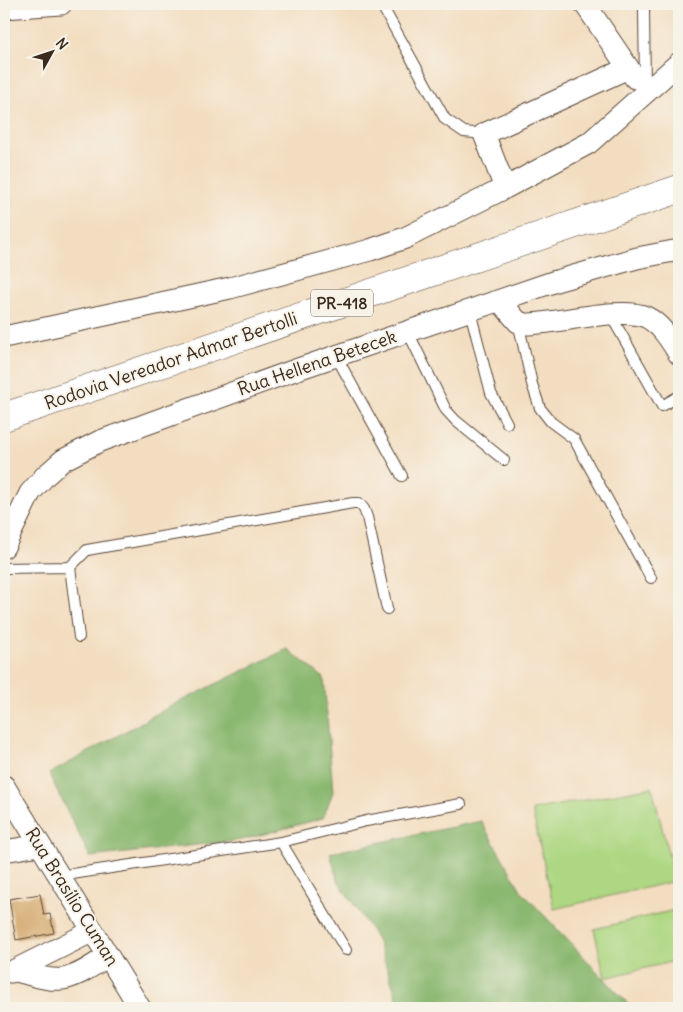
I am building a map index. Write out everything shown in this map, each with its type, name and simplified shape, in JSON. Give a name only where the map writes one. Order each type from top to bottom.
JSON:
[{"type":"highway","name":"Rodovia Vereador Admar Bertolli","points":[[4,417],[679,189]]},
{"type":"street","points":[[4,8],[61,4]]},
{"type":"street","points":[[585,4],[645,93]]},
{"type":"street","points":[[4,337],[230,288],[370,250],[405,238],[564,158],[588,143],[679,63]]},
{"type":"street","points":[[505,188],[484,134],[628,68]]},
{"type":"street","name":"Rua Hellena Betecek","points":[[4,547],[30,493],[44,476],[63,460],[100,440],[336,356],[597,268],[679,250]]},
{"type":"street","points":[[500,301],[518,322],[526,324],[610,314],[635,313],[647,317],[659,326],[679,354]]},
{"type":"street","name":"Rua Brasílio Cuman","points":[[4,786],[140,1008]]},
{"type":"street","points":[[4,851],[40,844]]},
{"type":"street","points":[[10,972],[93,932]]},
{"type":"street","points":[[10,972],[62,979],[78,973],[108,956]]},
{"type":"lane","points":[[381,4],[444,119],[464,132],[484,134]]},
{"type":"lane","points":[[645,93],[644,10],[646,4]]},
{"type":"lane","points":[[470,311],[491,393],[507,423]]},
{"type":"lane","points":[[610,314],[662,406],[679,396]]},
{"type":"lane","points":[[518,322],[532,384],[540,408],[551,422],[574,439],[651,578]]},
{"type":"lane","points":[[408,332],[446,410],[456,422],[504,460]]},
{"type":"lane","points":[[336,356],[402,476]]},
{"type":"lane","points":[[4,568],[70,567],[87,550],[359,503],[368,517],[387,609]]},
{"type":"lane","points":[[70,567],[79,637]]},
{"type":"lane","points":[[59,876],[281,842],[366,821],[461,804]]},
{"type":"lane","points":[[281,842],[346,950]]},
{"type":"green space","points":[[287,649],[324,678],[333,792],[323,818],[242,840],[90,857],[49,774],[169,707]]},
{"type":"green space","points":[[652,787],[675,881],[554,909],[532,810]]},
{"type":"green space","points":[[481,821],[522,892],[632,1008],[387,1008],[397,998],[377,939],[338,881],[330,853]]},
{"type":"green space","points":[[679,909],[679,960],[605,978],[594,929]]},
{"type":"building","points":[[40,894],[44,915],[50,914],[54,933],[16,940],[9,899]]}]
